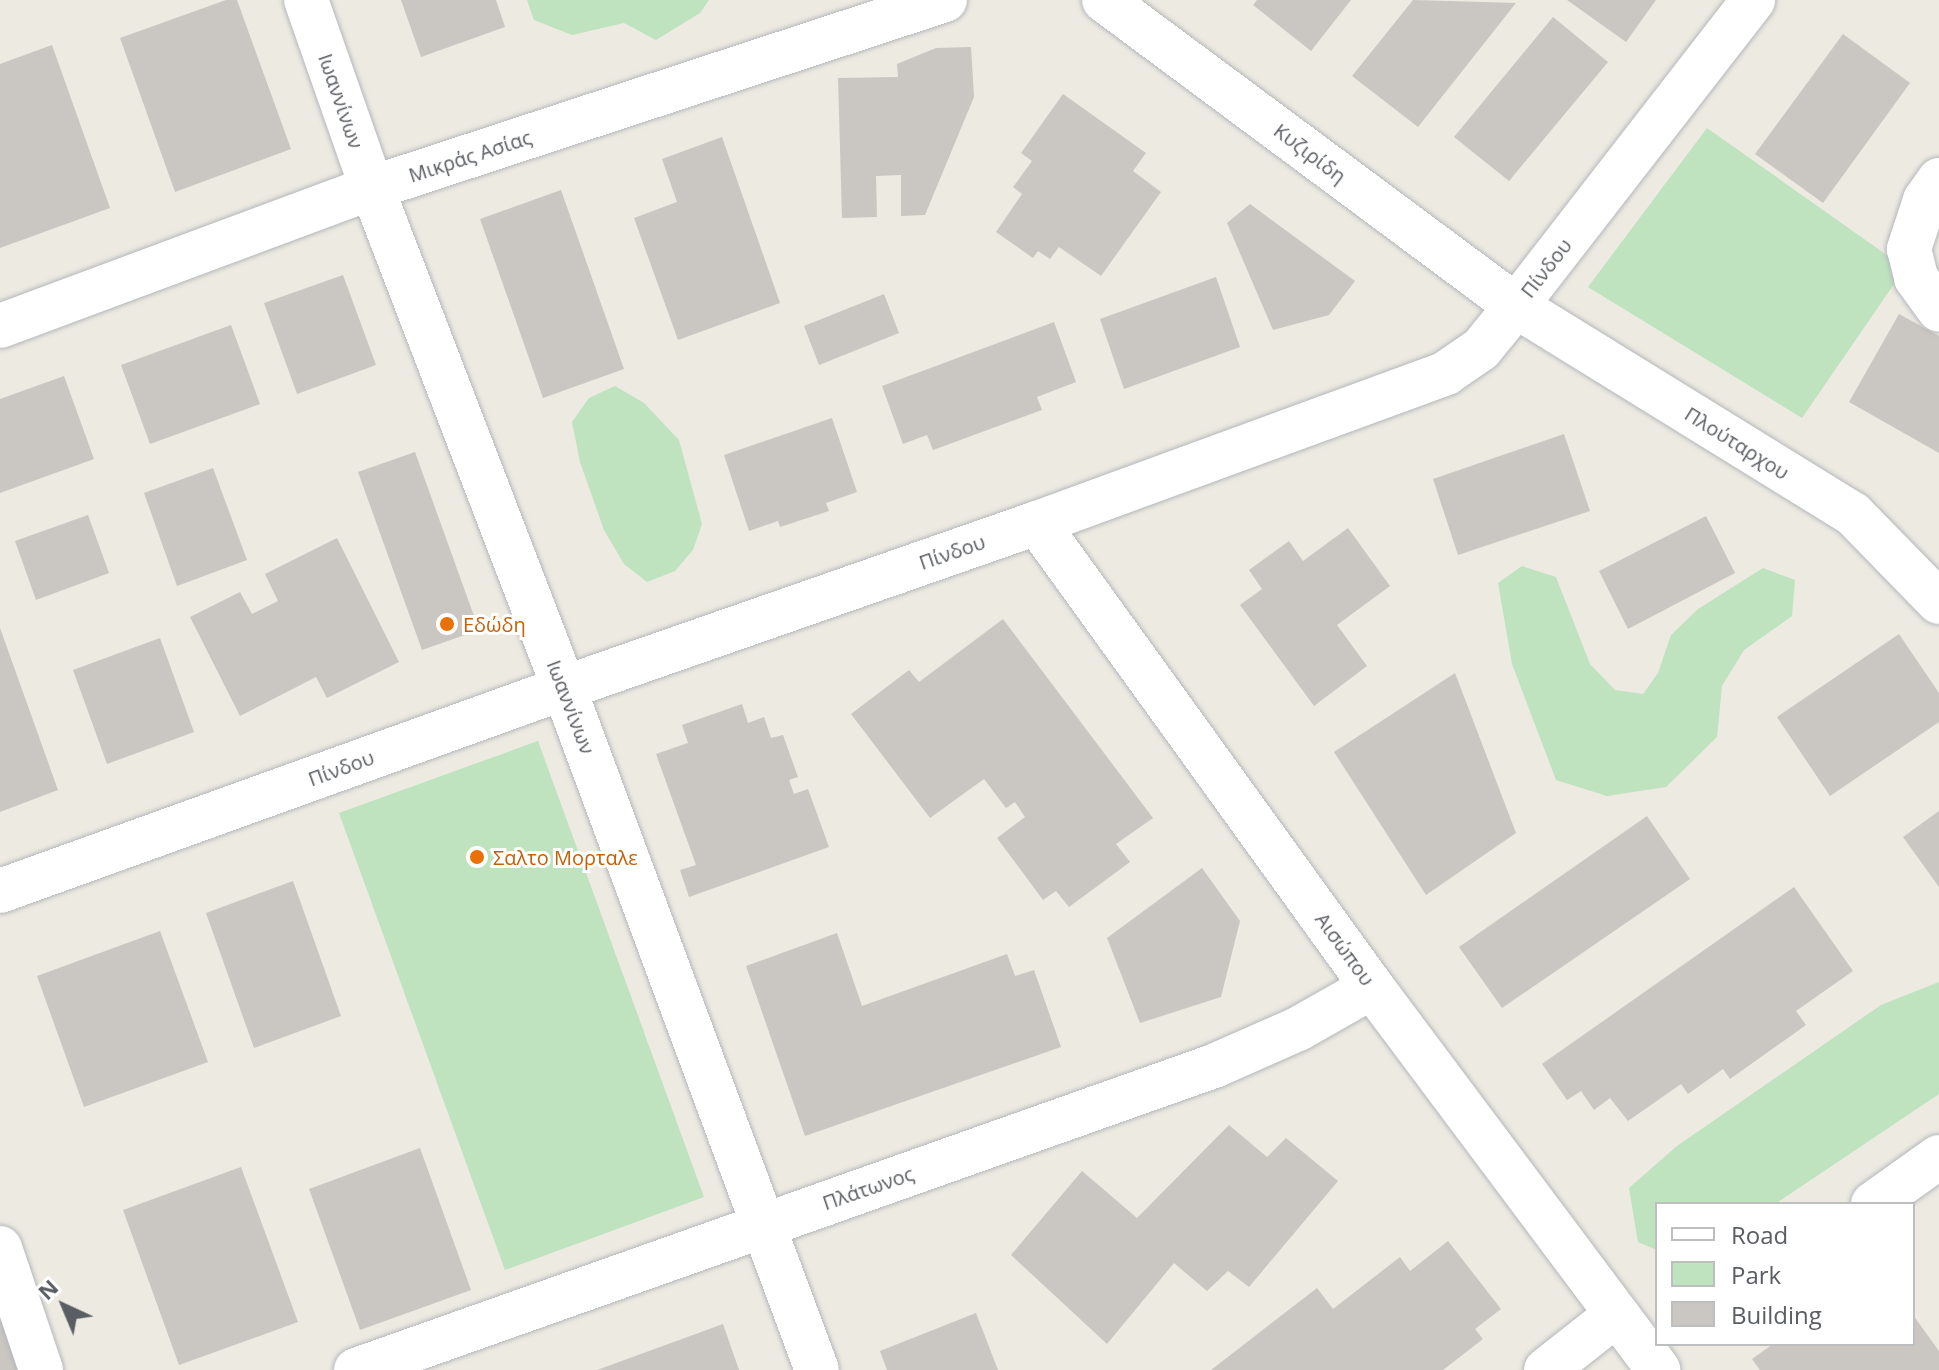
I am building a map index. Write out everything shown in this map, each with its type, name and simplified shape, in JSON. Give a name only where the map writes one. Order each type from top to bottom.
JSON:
[{"type":"street","name":"Ιωαννίνων","points":[[306,0],[372,188],[564,688],[817,1370]]},
{"type":"street","name":"Μικράς Ασίας","points":[[0,326],[372,188],[945,0]]},
{"type":"street","name":"Κυζιρίδη","points":[[1104,0],[1516,306]]},
{"type":"street","name":"Πίνδου","points":[[0,891],[564,688],[1037,523],[1446,373],[1481,349],[1753,0]]},
{"type":"street","points":[[1939,180],[1925,200],[1909,249],[1916,278],[1939,310]]},
{"type":"street","name":"Πλούταρχου","points":[[1516,306],[1853,514],[1939,602]]},
{"type":"street","name":"Αισώπου","points":[[1037,523],[1372,987],[1617,1314],[1663,1359]]},
{"type":"street","name":"Πλάτωνος","points":[[356,1370],[1250,1052],[1372,987]]},
{"type":"street","points":[[1876,1202],[1939,1157]]},
{"type":"street","points":[[0,1248],[41,1370]]},
{"type":"street","points":[[1546,1370],[1617,1314]]},
{"type":"green space","points":[[527,0],[709,0],[700,13],[656,40],[624,23],[572,35],[534,20]]},
{"type":"green space","points":[[1707,128],[1905,268],[1802,418],[1588,287]]},
{"type":"green space","points":[[615,386],[644,403],[679,440],[702,524],[693,550],[675,571],[647,582],[624,564],[604,530],[580,462],[572,422],[589,398]]},
{"type":"green space","points":[[1522,566],[1556,577],[1590,664],[1615,690],[1643,694],[1658,673],[1671,635],[1698,609],[1763,568],[1795,580],[1792,616],[1744,650],[1722,686],[1717,737],[1666,787],[1607,796],[1556,780],[1512,664],[1498,583]]},
{"type":"green space","points":[[538,741],[704,1197],[505,1270],[339,813]]},
{"type":"green space","points":[[1939,982],[1939,1094],[1778,1202],[1655,1202],[1655,1249],[1638,1242],[1629,1188],[1677,1146],[1881,1005]]},
{"type":"building","points":[[226,0],[237,0],[291,149],[175,192],[120,38]]},
{"type":"building","points":[[401,0],[496,0],[505,27],[421,57]]},
{"type":"building","points":[[1257,0],[1351,0],[1311,51],[1253,5]]},
{"type":"building","points":[[1413,0],[1516,3],[1418,127],[1352,76]]},
{"type":"building","points":[[1567,0],[1656,0],[1626,42]]},
{"type":"building","points":[[1553,17],[1608,62],[1509,181],[1454,137]]},
{"type":"building","points":[[1843,34],[1910,83],[1823,203],[1755,154]]},
{"type":"building","points":[[52,45],[110,208],[0,248],[0,64]]},
{"type":"building","points":[[971,47],[974,97],[925,215],[901,216],[901,175],[876,176],[877,217],[842,218],[838,78],[898,77],[897,64],[936,48]]},
{"type":"building","points":[[1063,94],[1146,153],[1133,171],[1161,192],[1101,276],[1059,247],[1050,259],[1038,251],[1033,258],[996,232],[1022,194],[1013,187],[1032,161],[1021,153]]},
{"type":"building","points":[[722,137],[780,303],[678,340],[634,218],[677,202],[662,159]]},
{"type":"building","points":[[561,190],[624,369],[543,398],[480,219]]},
{"type":"building","points":[[1250,204],[1355,281],[1329,315],[1273,330],[1227,223]]},
{"type":"building","points":[[343,275],[376,365],[297,394],[264,303]]},
{"type":"building","points":[[1216,277],[1240,347],[1124,389],[1100,319]]},
{"type":"building","points":[[884,294],[899,333],[819,365],[804,326]]},
{"type":"building","points":[[1899,314],[1939,336],[1939,453],[1849,402]]},
{"type":"building","points":[[1054,322],[1076,382],[1037,397],[1042,410],[933,450],[927,435],[903,444],[882,386]]},
{"type":"building","points":[[231,325],[260,404],[150,444],[121,365]]},
{"type":"building","points":[[64,376],[94,459],[0,493],[0,399]]},
{"type":"building","points":[[832,418],[857,492],[826,503],[829,511],[780,527],[778,521],[749,531],[724,455]]},
{"type":"building","points":[[1564,434],[1590,511],[1458,555],[1433,479]]},
{"type":"building","points":[[415,452],[479,630],[422,650],[358,472]]},
{"type":"building","points":[[213,468],[247,560],[177,586],[144,493]]},
{"type":"building","points":[[88,515],[109,573],[36,600],[15,541]]},
{"type":"building","points":[[1706,516],[1735,573],[1628,629],[1599,571]]},
{"type":"building","points":[[1348,528],[1390,586],[1337,625],[1367,666],[1314,706],[1240,605],[1262,589],[1249,570],[1289,541],[1303,561]]},
{"type":"building","points":[[337,538],[399,662],[327,698],[316,677],[240,716],[190,617],[240,592],[252,614],[278,601],[265,574]]},
{"type":"building","points":[[1003,619],[1153,818],[1116,844],[1130,862],[1069,907],[1056,891],[1043,900],[997,838],[1025,817],[1015,802],[1006,808],[984,779],[930,818],[851,714],[909,670],[919,682]]},
{"type":"building","points":[[0,628],[58,790],[0,812]]},
{"type":"building","points":[[1899,634],[1939,693],[1939,722],[1830,796],[1777,717]]},
{"type":"building","points":[[160,638],[194,732],[107,764],[73,670]]},
{"type":"building","points":[[1455,673],[1516,833],[1426,895],[1334,752]]},
{"type":"building","points":[[742,704],[748,723],[764,717],[771,738],[783,735],[798,777],[789,780],[794,794],[808,789],[829,847],[689,897],[680,870],[696,865],[656,754],[688,743],[682,725]]},
{"type":"building","points":[[1939,811],[1939,887],[1903,837]]},
{"type":"building","points":[[1647,816],[1690,879],[1502,1008],[1459,947]]},
{"type":"building","points":[[1202,868],[1240,921],[1221,997],[1140,1023],[1107,938]]},
{"type":"building","points":[[293,881],[341,1016],[254,1048],[206,913]]},
{"type":"building","points":[[1794,887],[1853,971],[1796,1011],[1806,1025],[1730,1079],[1723,1069],[1688,1094],[1681,1084],[1628,1121],[1610,1098],[1594,1110],[1581,1091],[1567,1100],[1542,1064]]},
{"type":"building","points":[[160,931],[208,1062],[84,1107],[37,976]]},
{"type":"building","points":[[837,933],[862,1006],[1007,954],[1015,976],[1034,970],[1061,1047],[805,1136],[746,966]]},
{"type":"building","points":[[1229,1125],[1267,1157],[1286,1138],[1338,1181],[1249,1287],[1228,1271],[1207,1291],[1174,1263],[1107,1344],[1011,1255],[1082,1171],[1137,1218]]},
{"type":"building","points":[[420,1148],[471,1290],[360,1330],[309,1189]]},
{"type":"building","points":[[241,1167],[298,1322],[179,1365],[123,1210]]},
{"type":"building","points":[[1448,1241],[1501,1309],[1475,1329],[1483,1339],[1443,1370],[1211,1370],[1317,1288],[1333,1309],[1400,1257],[1410,1271]]},
{"type":"building","points":[[0,1257],[40,1370],[0,1370]]},
{"type":"building","points":[[976,1313],[998,1370],[887,1370],[880,1351]]},
{"type":"building","points":[[1915,1318],[1939,1351],[1939,1370],[1760,1370],[1752,1359],[1770,1346],[1915,1346]]},
{"type":"building","points":[[723,1324],[739,1370],[597,1370]]},
{"type":"place","name":"Εδώδη","points":[[447,624]]},
{"type":"place","name":"Σαλτο Μορταλε","points":[[477,857]]}]
